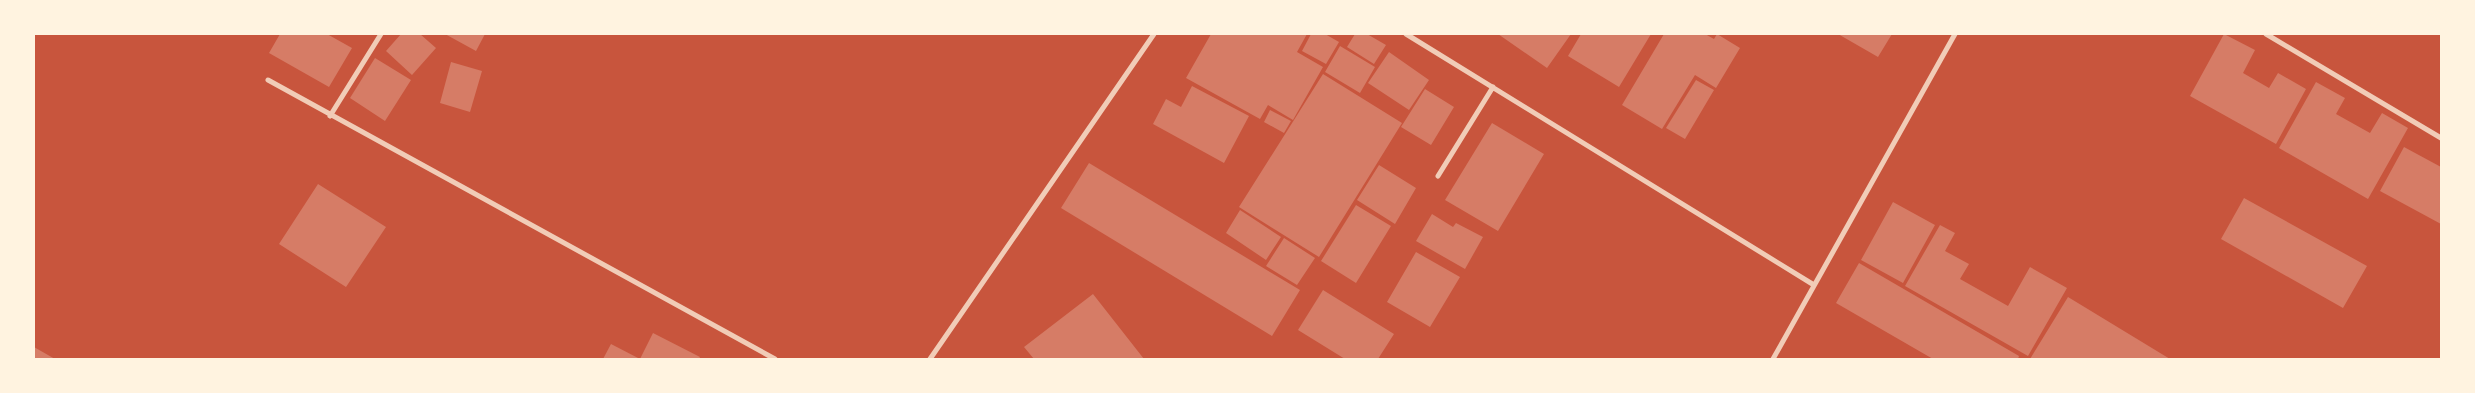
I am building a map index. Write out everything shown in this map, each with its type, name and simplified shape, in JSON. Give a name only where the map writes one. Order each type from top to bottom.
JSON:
[{"type":"street","points":[[330,116],[381,34]]},
{"type":"street","points":[[930,359],[1154,34]]},
{"type":"street","points":[[1406,34],[1814,285]]},
{"type":"street","points":[[1773,359],[1956,34]]},
{"type":"street","points":[[2266,34],[2441,138]]},
{"type":"street","points":[[2276,40],[2280,34]]},
{"type":"street","points":[[268,80],[330,116],[776,359]]},
{"type":"street","points":[[1438,176],[1493,87]]},
{"type":"building","points":[[280,34],[327,34],[352,48],[329,87],[269,53]]},
{"type":"building","points":[[401,34],[420,34],[436,48],[412,75],[386,51]]},
{"type":"building","points":[[445,34],[485,34],[476,51]]},
{"type":"building","points":[[1211,34],[1307,34],[1297,52],[1323,67],[1293,120],[1268,105],[1260,119],[1186,78]]},
{"type":"building","points":[[1311,34],[1325,34],[1339,42],[1326,64],[1302,51]]},
{"type":"building","points":[[1355,34],[1367,34],[1386,45],[1374,64],[1347,47]]},
{"type":"building","points":[[1498,34],[1571,34],[1547,68]]},
{"type":"building","points":[[1581,34],[1651,34],[1619,87],[1568,56]]},
{"type":"building","points":[[1664,34],[1705,34],[1714,39],[1717,34],[1740,48],[1716,88],[1695,75],[1662,129],[1622,105]]},
{"type":"building","points":[[1838,34],[1892,34],[1878,57]]},
{"type":"building","points":[[2224,34],[2255,50],[2243,73],[2269,88],[2278,73],[2306,89],[2276,144],[2190,96]]},
{"type":"building","points":[[1340,46],[1375,67],[1360,93],[1325,72]]},
{"type":"building","points":[[1389,52],[1429,80],[1409,110],[1368,83]]},
{"type":"building","points":[[375,58],[411,80],[385,121],[350,98]]},
{"type":"building","points":[[451,62],[482,71],[470,112],[440,103]]},
{"type":"building","points":[[1323,74],[1402,123],[1319,257],[1239,207]]},
{"type":"building","points":[[1696,80],[1714,90],[1685,139],[1666,128]]},
{"type":"building","points":[[2316,82],[2345,98],[2336,114],[2370,133],[2382,113],[2408,128],[2368,199],[2279,148]]},
{"type":"building","points":[[1192,86],[1249,116],[1224,163],[1153,124],[1166,99],[1181,107]]},
{"type":"building","points":[[1425,89],[1454,107],[1431,145],[1401,127]]},
{"type":"building","points":[[1270,110],[1291,121],[1284,133],[1264,122]]},
{"type":"building","points":[[1492,123],[1544,154],[1498,231],[1445,200]]},
{"type":"building","points":[[2404,147],[2441,167],[2441,224],[2380,191]]},
{"type":"building","points":[[1089,163],[1300,290],[1272,336],[1061,208]]},
{"type":"building","points":[[1379,165],[1416,188],[1395,224],[1357,200]]},
{"type":"building","points":[[318,184],[386,227],[346,287],[279,244]]},
{"type":"building","points":[[2244,198],[2367,266],[2343,308],[2221,239]]},
{"type":"building","points":[[1893,202],[1935,225],[1903,283],[1861,260]]},
{"type":"building","points":[[1356,205],[1391,226],[1356,283],[1321,261]]},
{"type":"building","points":[[1240,210],[1281,237],[1266,260],[1226,233]]},
{"type":"building","points":[[1432,214],[1453,227],[1456,223],[1483,237],[1465,269],[1416,241]]},
{"type":"building","points":[[1940,225],[1955,233],[1945,251],[1969,264],[1960,279],[2008,306],[2030,267],[2067,288],[2028,356],[1905,286]]},
{"type":"building","points":[[1284,238],[1315,258],[1297,285],[1266,266]]},
{"type":"building","points":[[1416,252],[1460,277],[1430,327],[1387,302]]},
{"type":"building","points":[[1859,263],[2019,356],[2018,359],[1933,359],[1836,303]]},
{"type":"building","points":[[1323,290],[1394,334],[1378,359],[1345,359],[1298,330]]},
{"type":"building","points":[[1093,294],[1144,359],[1034,359],[1024,347]]},
{"type":"building","points":[[2068,297],[2170,359],[2030,359]]},
{"type":"building","points":[[653,333],[700,357],[699,359],[640,359]]},
{"type":"building","points":[[611,344],[640,359],[603,359]]},
{"type":"building","points":[[34,347],[55,359],[34,359]]}]
